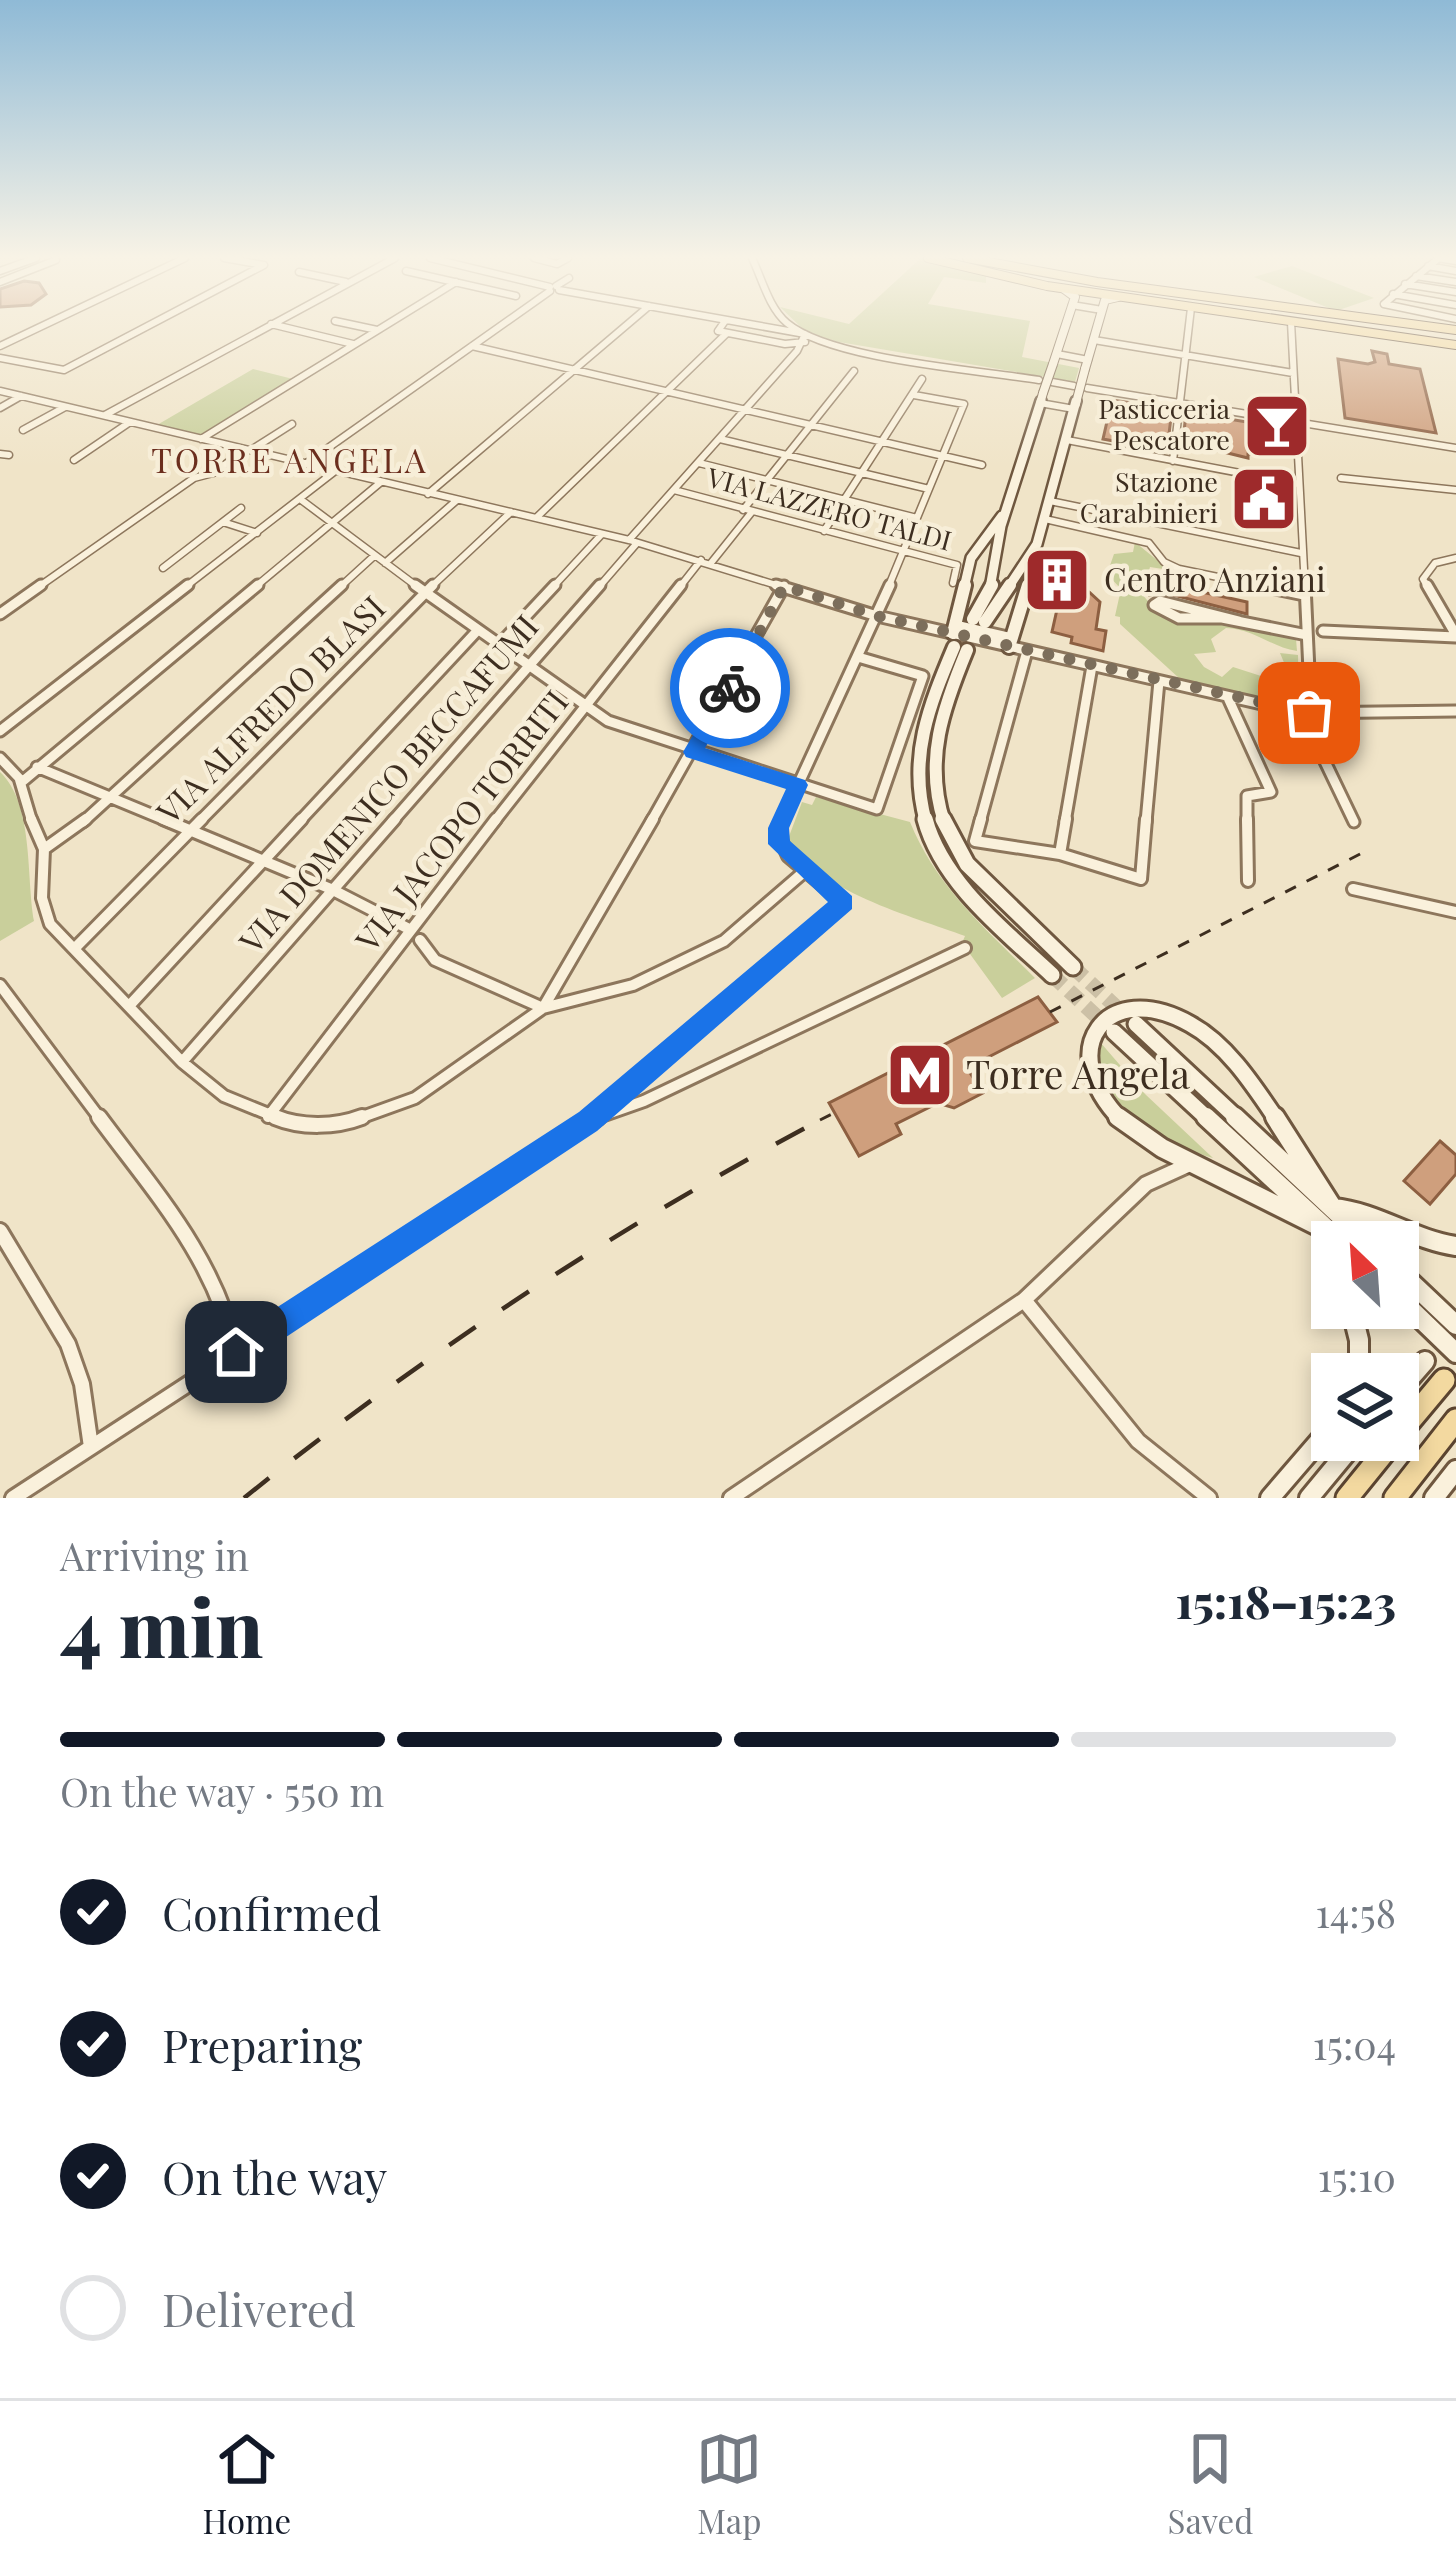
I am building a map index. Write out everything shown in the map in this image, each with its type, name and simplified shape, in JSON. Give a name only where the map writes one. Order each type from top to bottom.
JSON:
[{"type":"main road","points":[[1037,544],[979,621],[994,581],[1006,510],[1065,328]]},
{"type":"main road","points":[[1011,642],[1097,328]]},
{"type":"main road","points":[[1332,328],[1456,346]]},
{"type":"main road","points":[[1006,510],[972,554],[932,751],[931,784],[950,840],[974,875],[1073,967]]},
{"type":"main road","points":[[957,639],[916,752],[915,790],[923,820],[956,881],[1052,975]]},
{"type":"main road","points":[[1311,1228],[1131,1128],[1097,1089],[1089,1065],[1090,1043],[1107,1015],[1129,1008],[1157,1009],[1206,1034],[1244,1078],[1333,1208],[1359,1211],[1420,1241],[1456,1246]]},
{"type":"main road","points":[[1136,1024],[1346,1221]]},
{"type":"main road","points":[[1114,1032],[1314,1221]]},
{"type":"main road","points":[[1419,1290],[1456,1324]]},
{"type":"main road","points":[[1419,1317],[1456,1353]]},
{"type":"main road","points":[[1419,1368],[1425,1361]]},
{"type":"main road","points":[[1419,1410],[1444,1380]]},
{"type":"main road","points":[[1395,1498],[1456,1420]]},
{"type":"main road","points":[[1270,1498],[1311,1450]]},
{"type":"main road","points":[[1309,1498],[1340,1461]]},
{"type":"main road","points":[[1347,1498],[1377,1461]]},
{"type":"main road","points":[[1434,1498],[1456,1470]]},
{"type":"street","points":[[0,346],[38,328]]},
{"type":"street","points":[[0,358],[59,371],[142,328]]},
{"type":"street","points":[[104,416],[264,328]]},
{"type":"street","points":[[287,328],[354,344]]},
{"type":"street","points":[[367,328],[377,330]]},
{"type":"street","points":[[201,439],[380,328]]},
{"type":"street","points":[[304,465],[498,328]]},
{"type":"street","points":[[428,494],[623,328]]},
{"type":"street","points":[[717,328],[742,336],[820,340],[1040,380]]},
{"type":"street","points":[[742,336],[749,328]]},
{"type":"street","points":[[764,328],[802,339]]},
{"type":"street","points":[[791,328],[802,339]]},
{"type":"street","points":[[1173,461],[1189,328]]},
{"type":"street","points":[[1291,328],[1307,635],[1309,713],[1304,720],[1354,822]]},
{"type":"street","points":[[536,518],[727,333]]},
{"type":"street","name":"VIA DOMENICO BECCAFUMI","points":[[182,1062],[527,668],[802,339]]},
{"type":"street","points":[[1094,340],[1294,373]]},
{"type":"street","points":[[472,346],[982,465]]},
{"type":"street","points":[[1055,359],[1087,364]]},
{"type":"street","name":"VIA JACOPO TORRITI","points":[[268,1117],[416,935],[586,708],[747,512],[854,371]]},
{"type":"street","points":[[824,531],[922,379]]},
{"type":"street","points":[[1052,382],[1074,386]]},
{"type":"street","points":[[1087,388],[1456,448]]},
{"type":"street","points":[[1,392],[633,542],[957,639],[1011,642],[1027,651],[1309,713],[1456,711]]},
{"type":"street","points":[[13,1498],[588,1121],[844,902],[784,852],[777,835],[877,616],[964,404],[914,394]]},
{"type":"street","points":[[0,408],[21,396]]},
{"type":"street","points":[[1041,398],[1075,404]]},
{"type":"street","points":[[23,430],[65,407]]},
{"type":"street","points":[[74,460],[130,422]]},
{"type":"street","points":[[0,614],[197,477],[292,424]]},
{"type":"street","points":[[720,439],[929,489]]},
{"type":"street","points":[[1066,440],[1298,484]]},
{"type":"street","points":[[699,463],[917,518]]},
{"type":"street","points":[[0,731],[334,472]]},
{"type":"street","points":[[1341,478],[1456,490]]},
{"type":"street","points":[[23,781],[380,482]]},
{"type":"street","name":"VIA LAZZERO TALDI","points":[[674,490],[957,565],[953,583]]},
{"type":"street","points":[[300,499],[527,668],[623,729],[877,809],[923,676],[858,657]]},
{"type":"street","points":[[385,563],[457,500]]},
{"type":"street","points":[[1050,501],[1301,553]]},
{"type":"street","points":[[163,568],[241,508]]},
{"type":"street","name":"VIA ALFREDO BLASI","points":[[74,949],[511,512]]},
{"type":"street","points":[[1045,519],[1149,543],[1164,562],[1179,569],[1304,595]]},
{"type":"street","points":[[223,522],[257,532]]},
{"type":"street","points":[[498,646],[602,534]]},
{"type":"street","points":[[44,849],[63,840],[374,556]]},
{"type":"street","points":[[1456,559],[1435,563],[1423,579],[1456,636]]},
{"type":"street","points":[[543,1009],[784,586]]},
{"type":"street","points":[[1239,621],[1179,618],[1154,604],[1160,601],[1307,635]]},
{"type":"street","points":[[129,1006],[477,632]]},
{"type":"street","points":[[1323,632],[1456,636]]},
{"type":"street","points":[[1027,651],[975,841],[1060,854],[1141,879],[1159,681]]},
{"type":"street","points":[[1060,854],[1092,666]]},
{"type":"street","points":[[1228,698],[1271,792],[1247,796],[1248,881]]},
{"type":"street","points":[[0,758],[23,781],[38,842],[44,849]]},
{"type":"street","points":[[37,766],[106,799],[331,889],[416,935],[435,960],[543,1009]]},
{"type":"street","points":[[44,849],[46,916],[182,1062],[224,1096],[268,1117],[320,1126],[376,1115],[448,1078],[543,1009],[633,985],[724,941],[805,871]]},
{"type":"street","points":[[1353,889],[1456,912]]},
{"type":"street","points":[[588,1121],[644,1101],[965,948]]},
{"type":"street","points":[[0,985],[193,1243],[224,1301],[236,1352]]},
{"type":"street","points":[[731,1498],[1024,1300],[1146,1184],[1192,1163]]},
{"type":"street","points":[[0,1231],[68,1344],[82,1384],[91,1447]]},
{"type":"street","points":[[1024,1300],[1138,1441],[1209,1498]]},
{"type":"green space","points":[[802,328],[1028,328],[1022,357],[1079,368],[1075,382],[807,333]]},
{"type":"green space","points":[[253,369],[293,379],[200,436],[157,425]]},
{"type":"green space","points":[[1135,542],[1169,570],[1150,567],[1142,594],[1168,618],[1250,626],[1296,639],[1297,651],[1226,628],[1211,639],[1216,652],[1194,654],[1204,667],[1222,677],[1233,667],[1261,676],[1277,674],[1285,665],[1280,653],[1298,655],[1299,703],[1287,705],[1180,679],[1120,624],[1120,617],[1115,616],[1121,589],[1107,574],[1114,554],[1133,552]]},
{"type":"green space","points":[[0,772],[19,802],[24,821],[34,921],[0,941]]},
{"type":"green space","points":[[816,797],[910,822],[948,887],[1035,978],[1002,998],[962,943],[965,936],[867,900],[819,873],[788,839],[802,802],[812,805]]},
{"type":"green space","points":[[1100,1042],[1145,1094],[1213,1158],[1151,1132],[1115,1103],[1097,1065]]},
{"type":"building","points":[[1372,351],[1387,354],[1389,364],[1420,369],[1436,433],[1345,418],[1338,359],[1368,364],[1375,362]]},
{"type":"building","points":[[1112,400],[1172,409],[1167,451],[1103,439]]},
{"type":"building","points":[[1186,412],[1253,423],[1253,454],[1248,458],[1183,442]]},
{"type":"building","points":[[1053,560],[1068,573],[1065,587],[1089,592],[1100,602],[1096,629],[1106,631],[1103,651],[1071,643],[1072,637],[1052,632],[1060,596],[1045,593]]},
{"type":"building","points":[[1152,581],[1247,602],[1247,614],[1162,592],[1150,595]]},
{"type":"building","name":"Torre Angela","points":[[1038,997],[1057,1022],[967,1068],[983,1093],[954,1108],[938,1103],[896,1124],[901,1134],[859,1156],[829,1103]]},
{"type":"building","points":[[1440,1141],[1456,1155],[1456,1174],[1430,1204],[1404,1181]]},
{"type":"tunnel","points":[[1073,967],[1126,1016]]},
{"type":"tunnel","points":[[1052,975],[1108,1027]]},
{"type":"railway","points":[[1050,1012],[1366,851]]},
{"type":"railway","points":[[826,1117],[834,1113]]},
{"type":"railway","points":[[244,1498],[383,1392],[526,1294],[673,1202],[826,1117]]},
{"type":"railway","points":[[820,1120],[826,1117]]},
{"type":"way so far","points":[[730,688],[784,586],[877,616],[1309,713]]},
{"type":"place","name":"Pasticceria Pescatore","points":[[1277,426]]},
{"type":"place","name":"Stazione Carabinieri","points":[[1264,499]]},
{"type":"place","name":"Centro Anziani","points":[[1057,580]]},
{"type":"place","name":"Torre Angela","points":[[920,1075]]},
{"type":"district","name":"TORRE ANGELA","points":[[290,461]]},
{"type":"route","points":[[236,1352],[588,1121],[844,902],[796,864],[779,844],[778,828],[798,785],[693,752],[730,688]]}]
